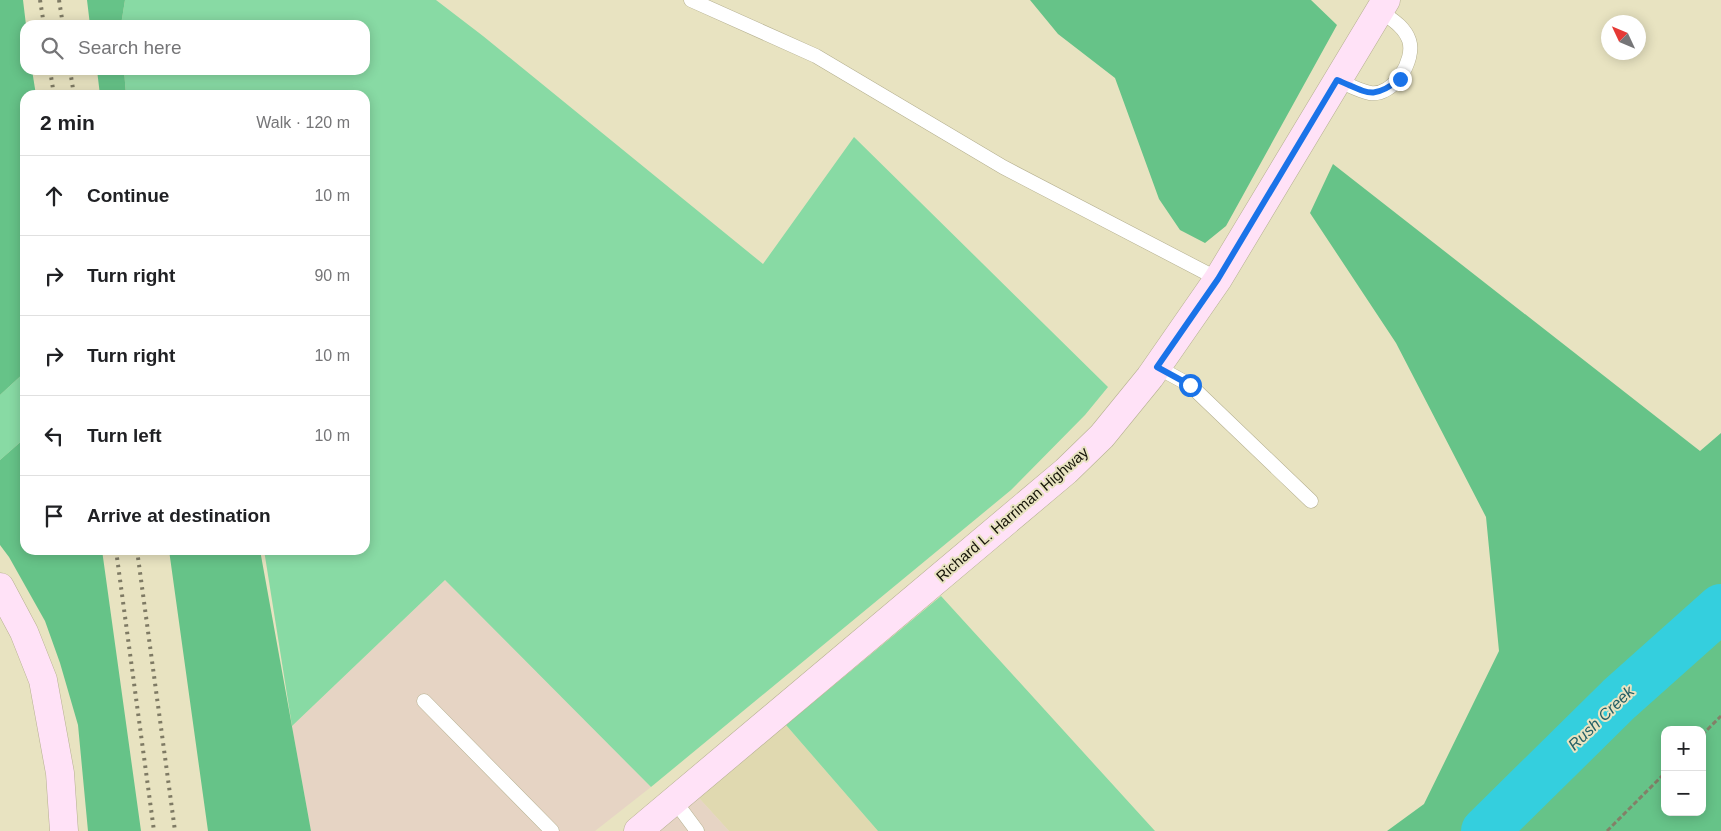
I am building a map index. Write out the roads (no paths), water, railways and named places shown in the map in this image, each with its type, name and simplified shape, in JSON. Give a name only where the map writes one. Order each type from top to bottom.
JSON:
[{"type":"street","name":"Richard L. Harriman Highway","points":[[638,831],[1066,471],[1102,436],[1157,367],[1218,279],[1382,5]]},
{"type":"street","points":[[0,587],[24,632],[43,680],[60,773],[64,831]]},
{"type":"lane","points":[[691,0],[816,56],[1003,167],[1218,279]]},
{"type":"lane","points":[[1337,80],[1371,93],[1386,90],[1400,79],[1409,61],[1410,42],[1402,28],[1382,5]]},
{"type":"lane","points":[[1157,367],[1190,385],[1310,501]]},
{"type":"lane","points":[[424,701],[552,831]]},
{"type":"lane","points":[[674,800],[697,831]]},
{"type":"waterway","name":"Rush Creek","points":[[1485,831],[1619,699],[1721,608]]},
{"type":"railway","points":[[40,0],[43,20]]},
{"type":"railway","points":[[59,0],[62,20]]},
{"type":"railway","points":[[51,75],[53,90]]},
{"type":"railway","points":[[71,75],[73,90]]},
{"type":"railway","points":[[117,555],[154,831]]},
{"type":"railway","points":[[138,555],[175,831]]}]
